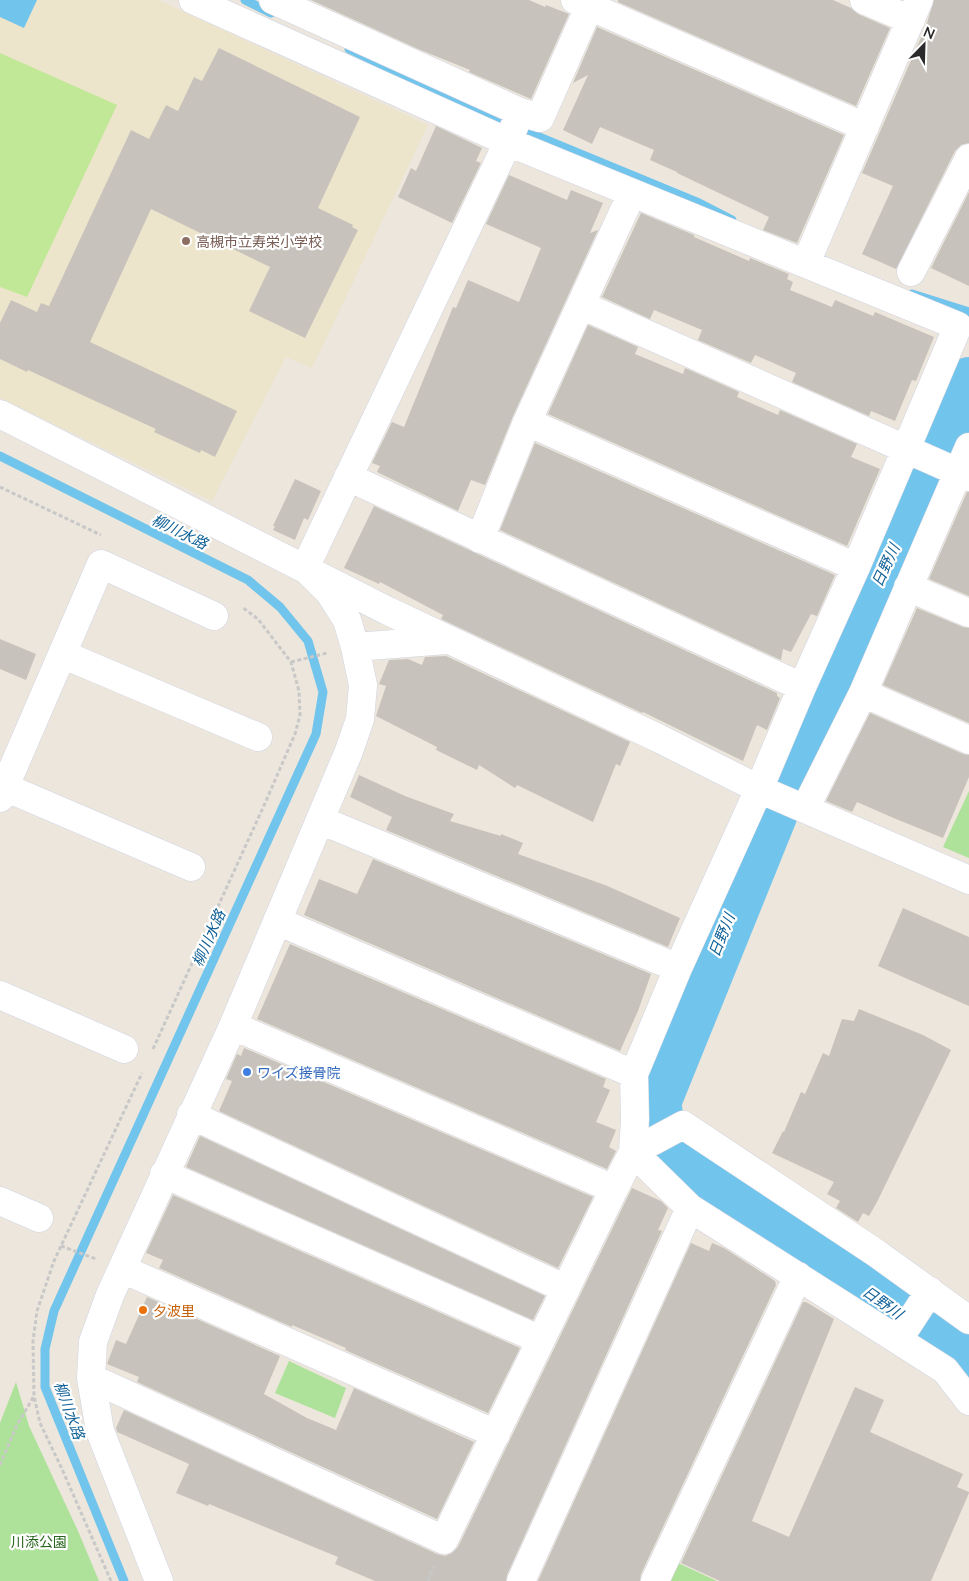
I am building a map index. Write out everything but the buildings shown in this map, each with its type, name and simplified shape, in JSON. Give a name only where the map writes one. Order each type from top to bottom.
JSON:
[{"type":"street","points":[[91,1378],[444,1540],[633,1152],[635,1119],[634,1074],[678,968],[762,790],[802,687],[906,449],[964,326],[508,142],[193,0]]},
{"type":"street","points":[[273,0],[520,112],[540,118],[586,2],[865,127]]},
{"type":"street","points":[[806,263],[915,10],[864,0]]},
{"type":"street","points":[[304,568],[508,142],[520,112]]},
{"type":"street","points":[[911,272],[969,158]]},
{"type":"street","points":[[480,539],[527,422],[632,193]]},
{"type":"street","points":[[581,305],[963,474]]},
{"type":"street","points":[[0,414],[448,640],[658,738],[762,790],[969,880]]},
{"type":"street","points":[[527,422],[856,567]]},
{"type":"street","points":[[801,807],[863,693],[908,586],[963,474],[969,447]]},
{"type":"street","points":[[348,478],[802,687]]},
{"type":"street","points":[[191,868],[2,790],[101,564],[224,608]]},
{"type":"street","points":[[159,1581],[100,1431],[91,1378],[93,1342],[110,1295],[233,1026],[349,751],[360,719],[363,685],[347,620],[329,592],[304,568]]},
{"type":"street","points":[[908,586],[969,613]]},
{"type":"street","points":[[355,647],[448,640]]},
{"type":"street","points":[[62,654],[258,737]]},
{"type":"street","points":[[863,693],[969,740]]},
{"type":"street","points":[[320,820],[678,968]]},
{"type":"street","points":[[277,922],[634,1074]]},
{"type":"street","points":[[0,995],[124,1049]]},
{"type":"street","points":[[233,1026],[614,1189]]},
{"type":"street","points":[[191,1115],[566,1289]]},
{"type":"street","points":[[633,1152],[684,1125],[930,1291],[969,1320]]},
{"type":"street","points":[[633,1152],[690,1208],[945,1370],[969,1401]]},
{"type":"street","points":[[164,1174],[541,1340]]},
{"type":"street","points":[[0,1201],[39,1218]]},
{"type":"street","points":[[521,1581],[690,1208]]},
{"type":"street","points":[[122,1269],[496,1434]]},
{"type":"street","points":[[655,1581],[798,1276]]},
{"type":"street","points":[[898,1340],[930,1291]]},
{"type":"path","points":[[0,487],[104,537]]},
{"type":"path","points":[[152,1052],[240,861],[295,734],[300,715],[299,691],[291,662],[258,619],[224,608]]},
{"type":"path","points":[[291,662],[355,647]]},
{"type":"path","points":[[111,1581],[40,1423],[34,1396],[33,1341],[37,1311],[61,1246],[144,1070]]},
{"type":"path","points":[[61,1246],[122,1269]]},
{"type":"path","points":[[0,1465],[16,1427],[34,1396]]},
{"type":"shaded area","name":"高槻市立寿栄小学校","points":[[0,0],[158,0],[428,125],[312,368],[286,357],[212,501],[0,398]]},
{"type":"green space","points":[[0,53],[117,105],[27,297],[0,287]]},
{"type":"green space","points":[[969,791],[969,858],[943,847]]},
{"type":"green space","points":[[289,1361],[346,1388],[335,1418],[275,1393]]},
{"type":"green space","name":"川添公園","points":[[16,1382],[29,1426],[99,1581],[0,1581],[0,1423]]},
{"type":"green space","points":[[678,1563],[717,1581],[670,1581]]},
{"type":"water","points":[[0,0],[37,0],[24,28],[0,17]]},
{"type":"waterway","points":[[245,0],[271,13]]},
{"type":"waterway","points":[[349,49],[491,117],[699,203],[732,220]]},
{"type":"waterway","points":[[912,294],[969,312]]},
{"type":"waterway","name":"日野川","points":[[969,384],[785,778],[654,1102],[660,1140],[685,1167],[890,1305],[951,1351],[969,1370]]},
{"type":"waterway","name":"柳川水路","points":[[0,456],[248,580],[280,607],[308,641],[323,692],[316,734],[54,1311],[45,1349],[45,1387],[124,1581]]},
{"type":"place","name":"高槻市立寿栄小学校","points":[[186,241]]},
{"type":"place","name":"ワイズ接骨院","points":[[247,1072]]},
{"type":"place","name":"夕波里","points":[[143,1310]]}]
